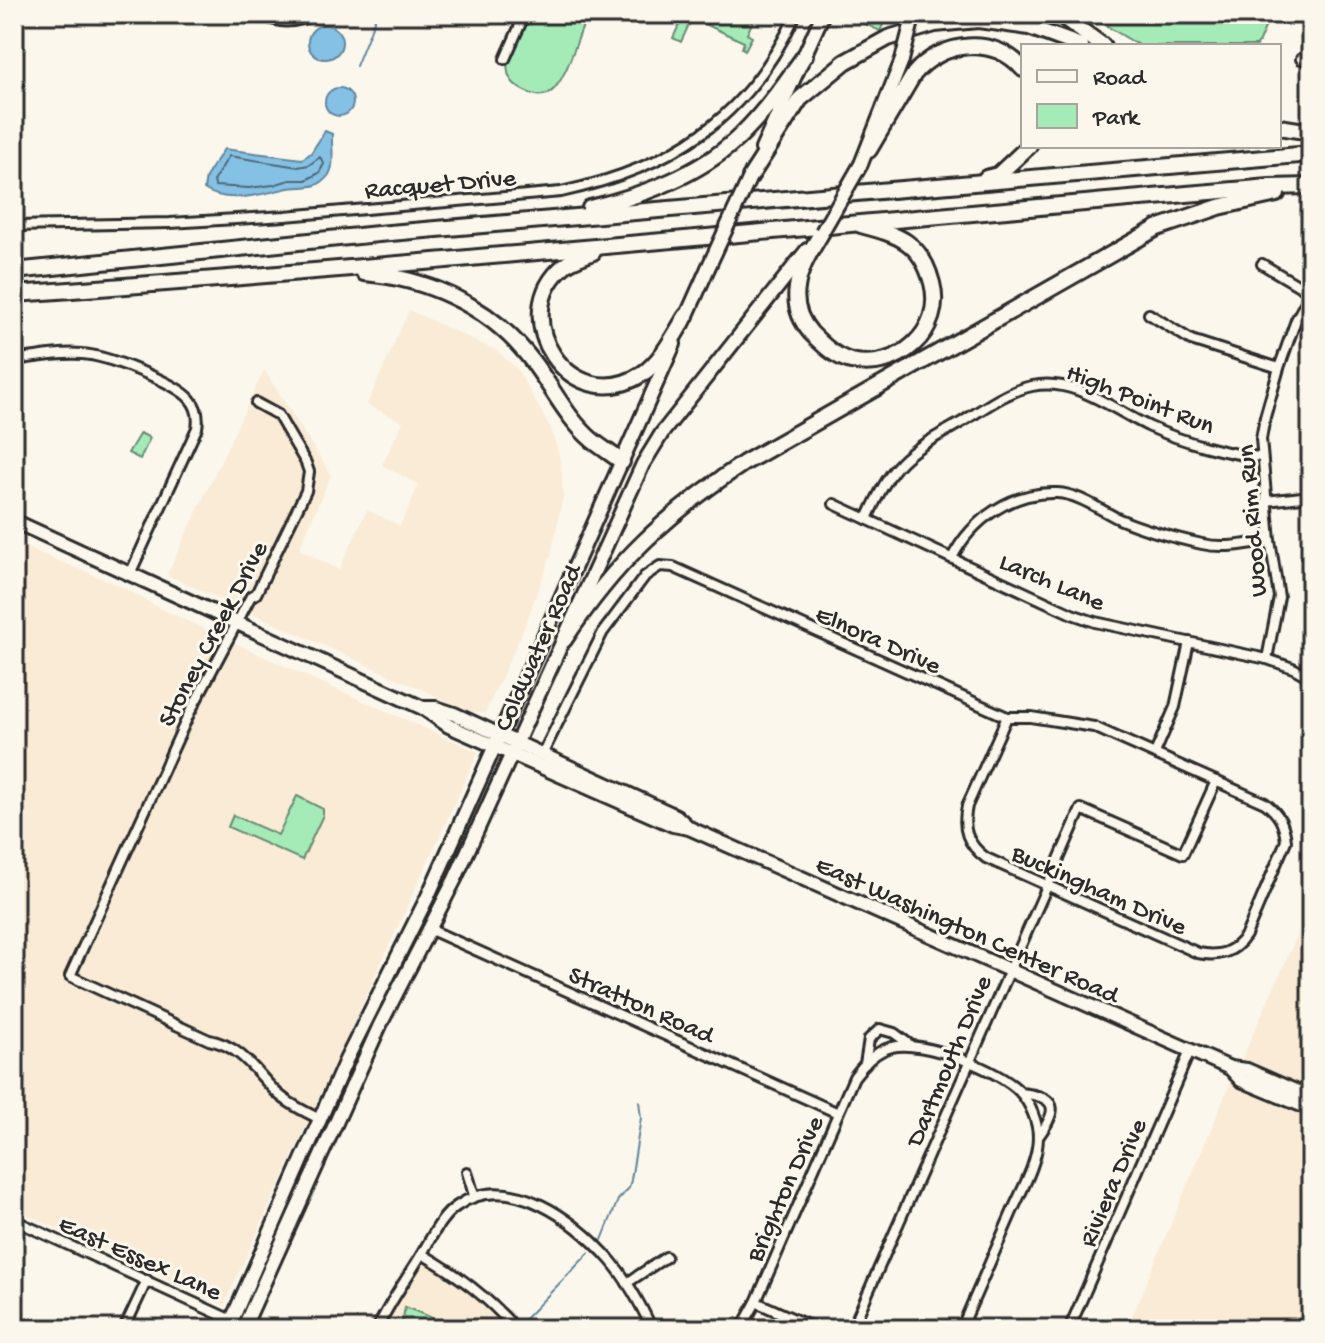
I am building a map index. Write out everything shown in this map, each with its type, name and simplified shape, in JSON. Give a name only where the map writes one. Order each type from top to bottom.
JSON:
[{"type":"highway","points":[[1059,14],[1100,44]]},
{"type":"highway","points":[[750,177],[800,99],[845,62],[888,38],[935,24],[978,20],[1029,27],[1076,44]]},
{"type":"highway","points":[[869,150],[914,74],[940,54],[962,46],[982,46],[1004,53],[1021,67]]},
{"type":"highway","points":[[543,220],[630,199],[667,184],[703,163],[742,135],[775,97],[805,55]]},
{"type":"highway","points":[[1281,127],[1311,132]]},
{"type":"highway","points":[[965,184],[998,175],[1027,148]]},
{"type":"highway","points":[[14,271],[543,220],[1311,154]]},
{"type":"highway","points":[[14,294],[324,270],[849,222],[1310,186]]},
{"type":"highway","points":[[564,640],[587,604],[634,549],[693,497],[744,463],[1157,228],[1219,207],[1310,186]]},
{"type":"highway","points":[[822,232],[803,261],[798,279],[797,308],[801,322],[825,348],[849,361],[874,363],[893,358],[911,348],[927,325],[935,293],[921,255],[907,241],[887,231],[849,222]]},
{"type":"highway","points":[[623,244],[567,263],[550,282],[542,302],[542,330],[551,354],[564,371],[587,383],[608,385],[628,382],[645,373],[662,355],[686,316]]},
{"type":"highway","points":[[324,270],[373,274],[423,283],[462,300],[497,324],[525,351],[591,439],[622,462]]},
{"type":"main road","name":"Coldwater Road","points":[[239,1327],[254,1266],[346,1060],[442,865],[823,14]]},
{"type":"main road","points":[[822,232],[869,150],[902,60],[914,14]]},
{"type":"main road","name":"Coldwater Road","points":[[239,1327],[514,749],[643,464],[662,433],[803,261]]},
{"type":"main road","name":"East Washington Center Road","points":[[14,521],[423,708],[449,726],[496,740],[673,825],[689,828],[1190,1051],[1230,1068],[1247,1070],[1311,1098]]},
{"type":"main road","name":"East Washington Center Road","points":[[514,749],[542,755],[676,816],[689,828]]},
{"type":"main road","points":[[429,929],[428,915],[436,899],[442,865]]},
{"type":"main road","points":[[401,984],[399,977],[416,930],[415,922]]},
{"type":"main road","points":[[334,1127],[334,1114],[349,1067],[346,1060]]},
{"type":"main road","name":"East Washington Center Road","points":[[1230,1068],[1241,1080],[1311,1109]]},
{"type":"main road","points":[[303,1195],[308,1169],[321,1136],[320,1119]]},
{"type":"main road","points":[[292,1221],[290,1210],[299,1179],[296,1175]]},
{"type":"street","points":[[258,14],[291,23],[314,14]]},
{"type":"street","points":[[505,59],[525,14]]},
{"type":"street","name":"Racquet Drive","points":[[14,226],[170,223],[285,216],[561,192],[598,184],[669,156],[709,129],[741,99],[763,70],[796,14]]},
{"type":"street","points":[[1301,59],[1311,53]]},
{"type":"street","points":[[1262,264],[1311,292]]},
{"type":"street","name":"Wood Rim Run","points":[[1267,659],[1279,597],[1262,457],[1265,417],[1296,320],[1311,292]]},
{"type":"street","points":[[1149,314],[1191,340],[1279,368]]},
{"type":"street","points":[[14,360],[73,353],[99,356],[173,387],[193,403],[198,414],[197,428],[130,574]]},
{"type":"street","name":"High Point Run","points":[[867,519],[884,481],[897,464],[917,447],[1030,386],[1049,384],[1071,387],[1170,435],[1246,456],[1262,457]]},
{"type":"street","name":"Stoney Creek Drive","points":[[256,403],[278,415],[306,463],[309,472],[306,491],[256,594],[251,596],[189,714],[70,976],[228,1046],[250,1062],[279,1095],[320,1119]]},
{"type":"street","points":[[952,558],[974,526],[995,510],[1024,496],[1059,493],[1127,521],[1205,545],[1234,547],[1270,540]]},
{"type":"street","points":[[1266,501],[1311,496]]},
{"type":"street","name":"Larch Lane","points":[[834,504],[1072,614],[1095,622],[1267,659],[1311,678]]},
{"type":"street","name":"Elnora Drive","points":[[542,755],[595,644],[645,576],[660,566],[673,567],[1007,717],[1031,717],[1094,727],[1265,803],[1278,813],[1285,826],[1283,855],[1246,935],[1228,953]]},
{"type":"street","points":[[1155,753],[1175,707],[1189,642]]},
{"type":"street","name":"Buckingham Drive","points":[[1007,717],[967,806],[964,820],[973,849],[986,858],[1198,953],[1213,956],[1228,953]]},
{"type":"street","name":"Dartmouth Drive","points":[[852,1329],[1081,809],[1183,854],[1216,781]]},
{"type":"street","name":"Stratton Road","points":[[429,929],[838,1113]]},
{"type":"street","name":"Brighton Drive","points":[[741,1329],[756,1302],[854,1077],[865,1064],[869,1039],[880,1029],[894,1033],[910,1045],[938,1051],[968,1063],[996,1076],[1021,1093],[1040,1095],[1048,1100],[1053,1115],[1038,1137]]},
{"type":"street","points":[[865,1064],[882,1050],[910,1045]]},
{"type":"street","name":"Riviera Drive","points":[[1069,1329],[1190,1051]]},
{"type":"street","points":[[961,1329],[1032,1167],[1038,1137],[1030,1107],[1021,1093]]},
{"type":"street","points":[[467,1172],[474,1195]]},
{"type":"street","points":[[377,1329],[437,1228],[454,1207],[474,1195],[498,1193],[523,1197],[553,1212],[584,1234],[611,1261],[627,1283],[652,1329]]},
{"type":"street","name":"East Essex Lane","points":[[14,1220],[147,1280],[239,1327]]},
{"type":"street","points":[[422,1254],[491,1300],[516,1329]]},
{"type":"street","points":[[627,1283],[666,1257]]},
{"type":"street","points":[[124,1329],[147,1280]]},
{"type":"street","points":[[756,1302],[816,1329]]},
{"type":"shaded area","points":[[409,310],[497,351],[517,369],[551,429],[561,462],[563,496],[551,555],[522,633],[485,713],[472,712],[167,575],[264,370],[331,475],[299,549],[339,570],[367,510],[400,526],[419,485],[382,465],[403,422],[367,405]]},
{"type":"shaded area","points":[[14,543],[125,588],[155,606],[478,752],[224,1305],[14,1209]]},
{"type":"shaded area","points":[[1311,905],[1311,1091],[1240,1063]]},
{"type":"shaded area","points":[[1232,1079],[1311,1114],[1311,1329],[1127,1329]]},
{"type":"shaded area","points":[[422,1254],[450,1271],[516,1329],[377,1329]]},
{"type":"green space","points":[[530,14],[583,14],[583,26],[560,82],[542,95],[518,87],[507,70],[512,48]]},
{"type":"green space","points":[[684,14],[756,14],[747,34],[752,37],[745,50],[742,48],[744,42],[692,18],[681,42],[673,38]]},
{"type":"green space","points":[[844,14],[888,14],[880,31]]},
{"type":"green space","points":[[1087,14],[1271,14],[1258,44],[1137,44]]},
{"type":"green space","points":[[140,433],[150,438],[140,459],[128,453]]},
{"type":"green space","points":[[494,762],[463,832],[454,868],[440,894],[447,866]]},
{"type":"green space","points":[[297,796],[323,809],[302,860],[228,827],[233,815],[278,835]]},
{"type":"green space","points":[[405,1307],[430,1317],[448,1329],[401,1329]]},
{"type":"water","points":[[325,25],[337,30],[342,42],[337,54],[325,59],[313,54],[308,42],[313,30]]},
{"type":"water","points":[[339,88],[349,92],[353,102],[349,112],[339,116],[329,112],[325,102],[329,92]]},
{"type":"water","points":[[325,131],[332,134],[333,161],[328,176],[319,184],[234,197],[213,194],[204,189],[206,177],[224,149],[302,159],[311,153]]},
{"type":"waterway","points":[[356,66],[377,14]]},
{"type":"waterway","points":[[602,1240],[618,1200],[629,1188],[641,1118],[639,1101]]},
{"type":"waterway","points":[[522,1322],[589,1253]]}]
